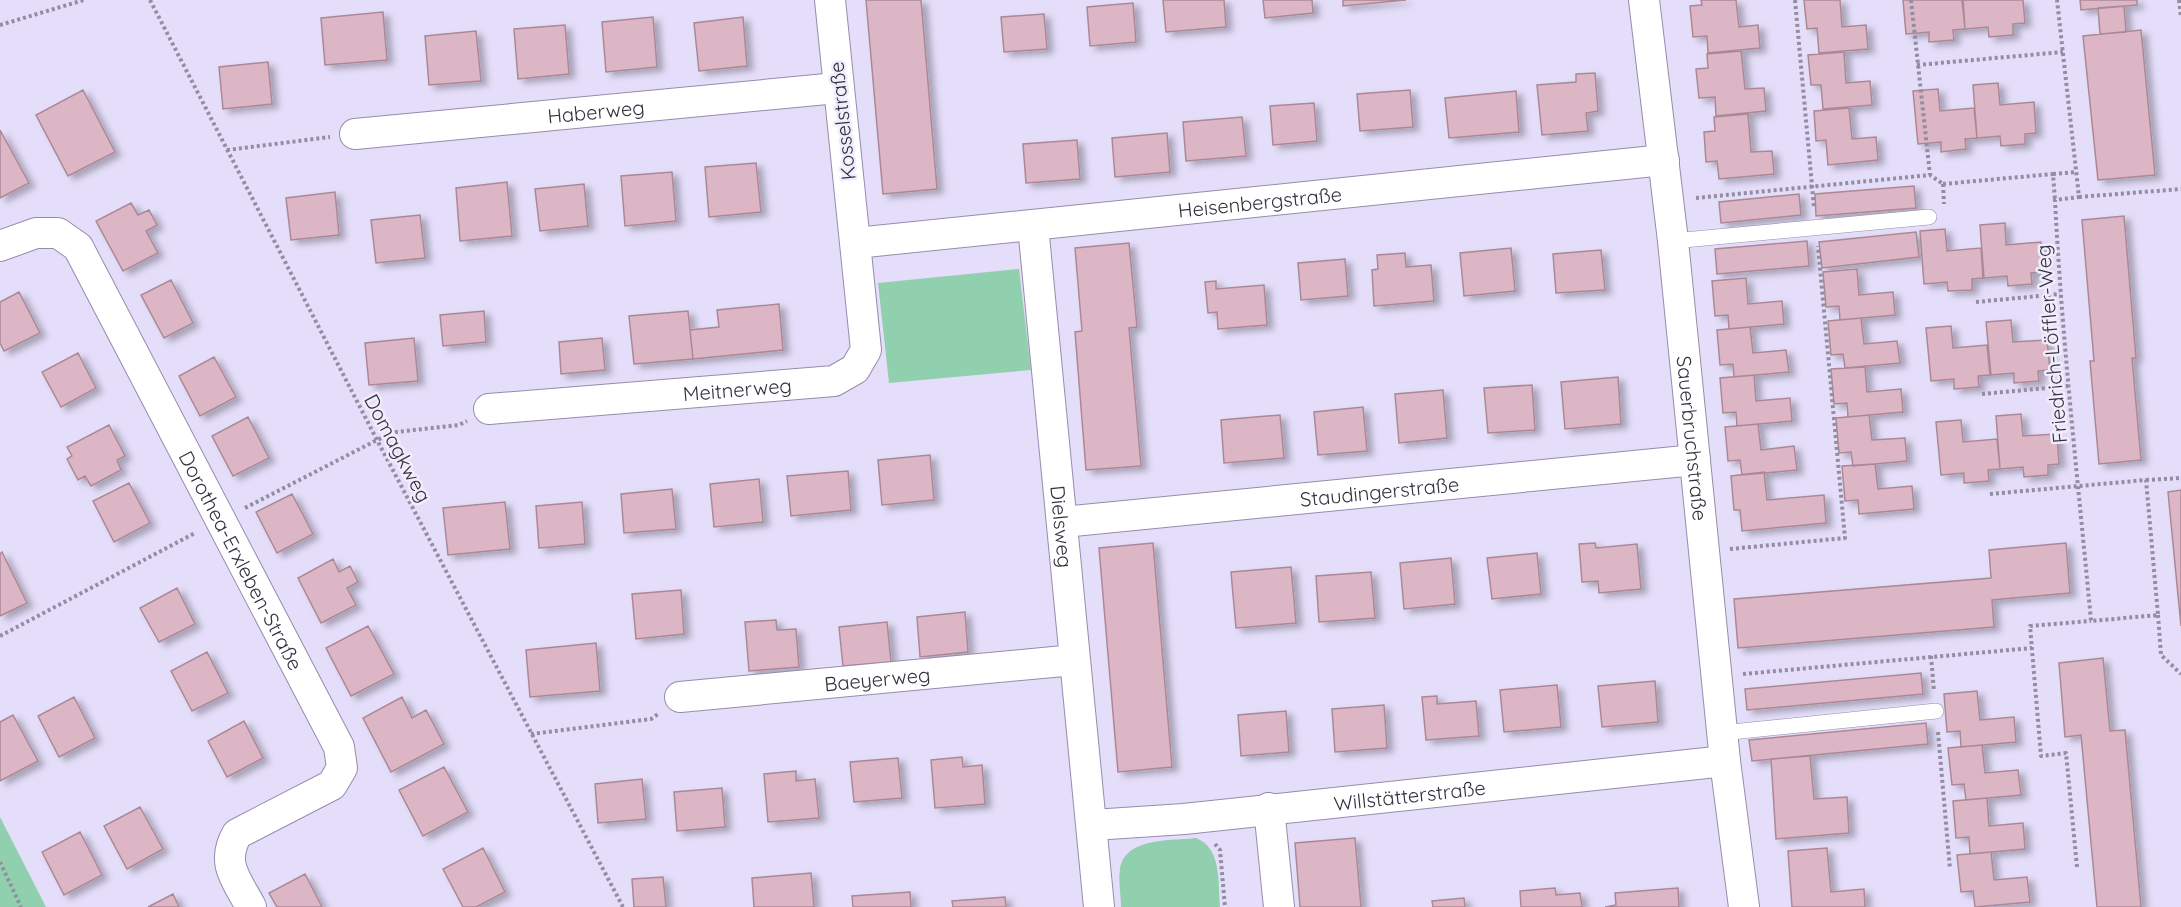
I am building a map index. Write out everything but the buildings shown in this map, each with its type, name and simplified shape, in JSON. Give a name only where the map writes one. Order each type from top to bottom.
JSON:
[{"type":"street","name":"Kosselstraße","points":[[830,0],[837,88],[856,243]]},
{"type":"street","name":"Sauerbruchstraße","points":[[1644,0],[1673,241],[1716,677],[1744,907]]},
{"type":"street","name":"Haberweg","points":[[355,134],[837,88]]},
{"type":"street","name":"Heisenbergstraße","points":[[856,243],[1664,160]]},
{"type":"street","name":"Dielsweg","points":[[1033,226],[1063,522],[1074,660],[1093,825],[1099,907]]},
{"type":"street","name":"Dorothea-Erxleben-Straße","points":[[0,246],[36,233],[58,233],[78,247],[339,747],[342,768],[332,785],[237,834],[229,848],[228,864],[251,907]]},
{"type":"street","name":"Meitnerweg","points":[[489,409],[834,381],[855,369],[866,350],[856,243]]},
{"type":"street","name":"Staudingerstraße","points":[[1063,522],[1695,460]]},
{"type":"street","name":"Baeyerweg","points":[[680,697],[1074,660]]},
{"type":"street","name":"Willstätterstraße","points":[[1093,825],[1184,819],[1724,747]]},
{"type":"street","points":[[1269,808],[1279,907]]},
{"type":"lane","points":[[1673,241],[1929,217]]},
{"type":"lane","points":[[1724,747],[1936,711]]},
{"type":"path","points":[[0,25],[84,0]]},
{"type":"path","name":"Domagkweg","points":[[150,0],[226,150],[623,907]]},
{"type":"path","points":[[1703,552],[1845,538],[1795,0]]},
{"type":"path","points":[[1911,0],[1930,175]]},
{"type":"path","points":[[2057,0],[2079,197]]},
{"type":"path","points":[[2179,0],[2181,17]]},
{"type":"path","points":[[1917,66],[2063,52]]},
{"type":"path","points":[[226,150],[355,134]]},
{"type":"path","points":[[1668,201],[1930,175],[1943,184],[2076,172]]},
{"type":"path","name":"Friedrich-Löffler-Weg","points":[[2053,174],[2060,294],[2091,621]]},
{"type":"path","points":[[2055,200],[2181,189]]},
{"type":"path","points":[[1976,302],[2060,294]]},
{"type":"path","points":[[1982,394],[2068,386]]},
{"type":"path","points":[[1990,494],[2181,478]]},
{"type":"path","points":[[2146,480],[2161,655],[2181,674]]},
{"type":"path","points":[[2077,867],[2066,753],[2041,756],[2030,626],[2158,615]]},
{"type":"path","points":[[1716,677],[2032,648]]},
{"type":"path","points":[[1931,656],[1950,869]]},
{"type":"path","points":[[531,734],[651,719],[680,697]]},
{"type":"path","points":[[1184,819],[1210,838],[1220,850],[1225,907]]},
{"type":"path","points":[[0,862],[21,907]]},
{"type":"green space","points":[[1019,269],[1031,370],[889,383],[878,283]]},
{"type":"green space","points":[[0,817],[46,907],[0,907]]},
{"type":"green space","points":[[1196,838],[1210,849],[1214,858],[1217,867],[1220,907],[1121,907],[1120,869],[1130,851],[1150,843]]}]
